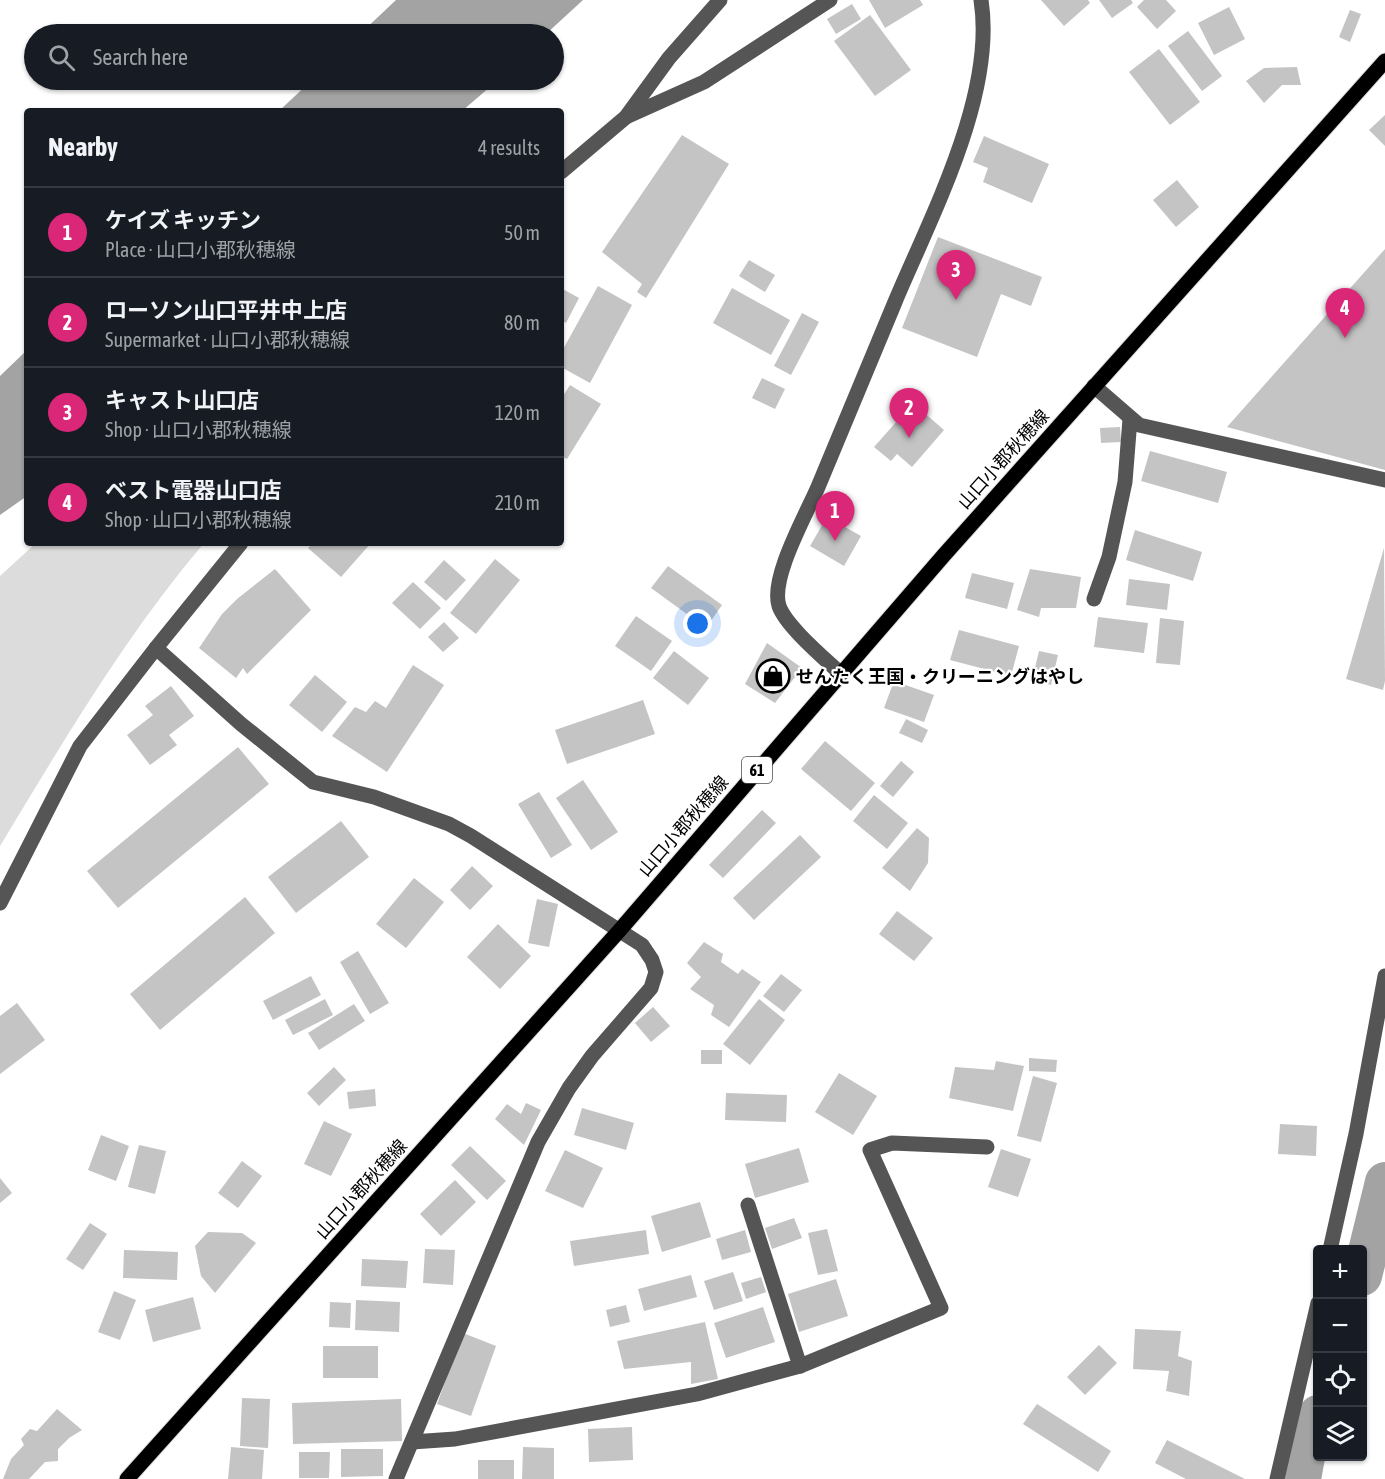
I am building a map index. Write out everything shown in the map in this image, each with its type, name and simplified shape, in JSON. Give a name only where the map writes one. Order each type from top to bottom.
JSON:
[{"type":"main road","name":"山口小郡秋穂線","points":[[127,1479],[619,931],[840,673],[1385,61]]},
{"type":"street","points":[[564,169],[626,117],[669,58],[720,0]]},
{"type":"street","points":[[626,117],[704,82],[830,0]]},
{"type":"street","points":[[840,673],[788,622],[779,606],[782,567],[958,150],[972,109],[983,56],[981,0]]},
{"type":"street","points":[[1094,386],[1138,425],[1385,480]]},
{"type":"street","points":[[1094,599],[1109,557],[1125,482],[1130,418]]},
{"type":"street","points":[[0,903],[80,746],[239,546]]},
{"type":"street","points":[[156,648],[241,724],[313,782],[374,796],[449,824],[471,836],[642,945],[652,960],[656,972],[651,988],[592,1056],[569,1088],[538,1142],[396,1479]]},
{"type":"street","points":[[1331,1245],[1356,1134],[1385,976]]},
{"type":"street","points":[[412,1442],[455,1439],[697,1394],[800,1366],[941,1308],[870,1150],[892,1143],[987,1147]]},
{"type":"street","points":[[748,1204],[800,1366]]},
{"type":"street","points":[[1277,1479],[1313,1321]]},
{"type":"shaded area","points":[[396,0],[583,0],[557,24],[371,24]]},
{"type":"shaded area","points":[[301,90],[486,90],[465,108],[282,108]]},
{"type":"shaded area","points":[[24,353],[24,498],[0,515],[0,376]]},
{"type":"shaded area","points":[[33,546],[202,546],[121,652],[0,846],[0,576]]},
{"type":"building","points":[[869,0],[920,0],[923,5],[885,28]]},
{"type":"building","points":[[1041,0],[1088,0],[1090,3],[1064,26]]},
{"type":"building","points":[[1099,0],[1131,0],[1133,3],[1112,18]]},
{"type":"building","points":[[1144,0],[1166,0],[1176,11],[1157,29],[1137,7]]},
{"type":"building","points":[[852,4],[861,19],[836,34],[827,19]]},
{"type":"building","points":[[1229,7],[1245,39],[1214,55],[1198,23]]},
{"type":"building","points":[[1350,10],[1361,14],[1350,42],[1339,37]]},
{"type":"building","points":[[870,15],[911,70],[875,96],[834,41]]},
{"type":"building","points":[[1188,31],[1222,76],[1202,91],[1168,46]]},
{"type":"building","points":[[1159,49],[1200,102],[1170,125],[1129,72]]},
{"type":"building","points":[[1297,67],[1301,85],[1282,85],[1264,103],[1246,81],[1264,68]]},
{"type":"building","points":[[1385,115],[1385,146],[1369,130]]},
{"type":"building","points":[[682,135],[729,164],[646,298],[637,292],[642,284],[602,252]]},
{"type":"building","points":[[984,136],[1049,164],[1032,203],[983,182],[988,168],[973,162]]},
{"type":"building","points":[[1177,180],[1199,207],[1176,227],[1153,200]]},
{"type":"building","points":[[938,237],[1042,277],[1031,306],[1001,294],[977,357],[902,328]]},
{"type":"building","points":[[1385,249],[1385,470],[1227,427]]},
{"type":"building","points":[[749,260],[775,275],[765,292],[739,276]]},
{"type":"building","points":[[598,286],[632,305],[590,383],[564,369],[564,348]]},
{"type":"building","points":[[732,288],[790,320],[771,355],[713,323]]},
{"type":"building","points":[[564,290],[579,298],[566,323],[564,322]]},
{"type":"building","points":[[802,313],[819,322],[791,375],[774,366]]},
{"type":"building","points":[[762,378],[785,389],[775,409],[752,398]]},
{"type":"building","points":[[570,385],[601,404],[567,459],[564,458],[564,394]]},
{"type":"building","points":[[913,403],[944,430],[912,467],[897,454],[891,461],[874,447]]},
{"type":"building","points":[[1120,427],[1121,442],[1101,443],[1100,428]]},
{"type":"building","points":[[1150,451],[1227,472],[1218,503],[1141,481]]},
{"type":"building","points":[[827,517],[861,536],[844,566],[810,546]]},
{"type":"building","points":[[1135,530],[1202,552],[1193,581],[1126,560]]},
{"type":"building","points":[[310,546],[368,546],[341,577],[308,548]]},
{"type":"building","points":[[1384,548],[1385,681],[1383,690],[1346,679]]},
{"type":"building","points":[[495,559],[520,580],[476,634],[450,613]]},
{"type":"building","points":[[444,560],[466,580],[446,601],[424,582]]},
{"type":"building","points":[[668,566],[722,605],[706,628],[651,588]]},
{"type":"building","points":[[275,569],[311,610],[247,674],[243,668],[236,678],[199,648],[222,614]]},
{"type":"building","points":[[1030,569],[1081,577],[1076,608],[1041,608],[1039,617],[1017,610]]},
{"type":"building","points":[[972,573],[1014,583],[1007,609],[965,598]]},
{"type":"building","points":[[1129,579],[1170,584],[1167,610],[1126,605]]},
{"type":"building","points":[[413,582],[441,608],[420,629],[392,603]]},
{"type":"building","points":[[636,616],[672,641],[651,671],[615,646]]},
{"type":"building","points":[[1098,617],[1148,623],[1144,653],[1094,647]]},
{"type":"building","points":[[1160,618],[1184,621],[1180,665],[1156,663]]},
{"type":"building","points":[[444,622],[459,638],[443,652],[428,637]]},
{"type":"building","points":[[959,630],[1019,646],[1011,676],[950,660]]},
{"type":"building","name":"せんたく王国・クリーニングはやし","points":[[767,643],[802,668],[775,703],[745,684]]},
{"type":"building","points":[[674,651],[709,678],[688,705],[653,678]]},
{"type":"building","points":[[1039,651],[1058,655],[1051,685],[1032,680]]},
{"type":"building","points":[[413,665],[444,685],[387,772],[332,736],[355,707],[366,712],[375,701],[386,708]]},
{"type":"building","points":[[315,675],[347,702],[322,732],[289,705]]},
{"type":"building","points":[[894,681],[934,695],[924,722],[884,708]]},
{"type":"building","points":[[171,686],[194,716],[169,735],[177,745],[150,765],[127,735],[153,715],[145,706]]},
{"type":"building","points":[[643,700],[655,734],[567,764],[555,730]]},
{"type":"building","points":[[906,719],[928,730],[922,743],[899,733]]},
{"type":"building","points":[[825,741],[875,783],[851,811],[801,769]]},
{"type":"building","points":[[238,747],[269,784],[118,908],[87,871]]},
{"type":"building","points":[[901,761],[914,772],[893,797],[880,786]]},
{"type":"building","points":[[583,780],[618,832],[591,850],[556,798]]},
{"type":"building","points":[[539,792],[572,845],[551,858],[518,804]]},
{"type":"building","points":[[874,795],[908,823],[887,849],[853,821]]},
{"type":"building","points":[[762,810],[776,823],[723,878],[709,865]]},
{"type":"building","points":[[341,821],[369,857],[296,913],[268,877]]},
{"type":"building","points":[[917,828],[929,838],[928,863],[910,891],[882,868]]},
{"type":"building","points":[[800,835],[821,857],[754,920],[733,898]]},
{"type":"building","points":[[472,866],[493,886],[470,910],[450,890]]},
{"type":"building","points":[[414,878],[444,902],[406,948],[376,924]]},
{"type":"building","points":[[245,897],[275,933],[160,1030],[130,994]]},
{"type":"building","points":[[537,899],[558,904],[549,947],[528,943]]},
{"type":"building","points":[[897,911],[933,938],[914,961],[879,934]]},
{"type":"building","points":[[498,924],[531,956],[500,989],[467,957]]},
{"type":"building","points":[[704,942],[723,954],[721,962],[738,974],[742,969],[761,982],[729,1027],[711,1015],[714,1005],[690,989],[701,977],[687,963]]},
{"type":"building","points":[[358,951],[389,1003],[370,1014],[340,962]]},
{"type":"building","points":[[781,974],[802,990],[784,1012],[763,996]]},
{"type":"building","points":[[311,976],[321,995],[273,1020],[263,1001]]},
{"type":"building","points":[[325,999],[333,1015],[293,1035],[285,1020]]},
{"type":"building","points":[[759,999],[785,1020],[750,1065],[723,1044]]},
{"type":"building","points":[[17,1003],[45,1040],[0,1074],[0,1016]]},
{"type":"building","points":[[354,1004],[365,1021],[319,1050],[308,1033]]},
{"type":"building","points":[[653,1007],[670,1026],[651,1042],[635,1023]]},
{"type":"building","points":[[701,1050],[722,1050],[722,1064],[701,1064]]},
{"type":"building","points":[[1029,1058],[1057,1060],[1056,1072],[1029,1071]]},
{"type":"building","points":[[996,1061],[1024,1066],[1013,1111],[949,1098],[955,1067],[994,1070]]},
{"type":"building","points":[[334,1067],[346,1080],[319,1106],[307,1093]]},
{"type":"building","points":[[839,1073],[877,1096],[853,1135],[815,1112]]},
{"type":"building","points":[[1033,1076],[1057,1083],[1041,1142],[1017,1136]]},
{"type":"building","points":[[375,1089],[376,1106],[349,1109],[347,1092]]},
{"type":"building","points":[[726,1093],[787,1095],[786,1122],[725,1120]]},
{"type":"building","points":[[526,1103],[541,1110],[524,1145],[495,1119],[507,1104],[521,1114]]},
{"type":"building","points":[[582,1108],[634,1123],[626,1150],[574,1135]]},
{"type":"building","points":[[324,1121],[352,1134],[331,1176],[304,1164]]},
{"type":"building","points":[[1280,1124],[1317,1126],[1316,1156],[1278,1154]]},
{"type":"building","points":[[101,1135],[129,1146],[116,1181],[88,1170]]},
{"type":"building","points":[[139,1145],[166,1151],[155,1194],[128,1187]]},
{"type":"building","points":[[470,1146],[506,1181],[487,1200],[451,1165]]},
{"type":"building","points":[[799,1148],[809,1182],[755,1198],[745,1164]]},
{"type":"building","points":[[1001,1149],[1031,1159],[1018,1197],[988,1187]]},
{"type":"building","points":[[565,1150],[603,1168],[583,1208],[545,1191]]},
{"type":"building","points":[[242,1161],[262,1176],[238,1208],[218,1193]]},
{"type":"building","points":[[0,1178],[12,1193],[0,1203]]},
{"type":"building","points":[[455,1180],[476,1202],[441,1236],[420,1214]]},
{"type":"building","points":[[700,1202],[711,1237],[662,1252],[651,1216]]},
{"type":"building","points":[[794,1218],[802,1238],[772,1249],[765,1228]]},
{"type":"building","points":[[90,1223],[107,1234],[83,1270],[66,1259]]},
{"type":"building","points":[[827,1229],[838,1271],[818,1275],[808,1233]]},
{"type":"building","points":[[646,1230],[649,1254],[574,1266],[570,1241]]},
{"type":"building","points":[[745,1230],[751,1252],[722,1260],[716,1239]]},
{"type":"building","points":[[208,1232],[242,1233],[256,1243],[215,1293],[201,1276],[195,1246]]},
{"type":"building","points":[[425,1249],[455,1250],[453,1285],[423,1283]]},
{"type":"building","points":[[124,1250],[178,1252],[177,1280],[123,1278]]},
{"type":"building","points":[[362,1259],[408,1261],[406,1288],[361,1286]]},
{"type":"building","points":[[733,1272],[743,1301],[714,1310],[704,1281]]},
{"type":"building","points":[[691,1275],[697,1297],[644,1311],[638,1289]]},
{"type":"building","points":[[761,1277],[766,1292],[746,1299],[741,1283]]},
{"type":"building","points":[[836,1279],[848,1316],[799,1332],[788,1294]]},
{"type":"building","points":[[114,1291],[136,1300],[120,1340],[98,1332]]},
{"type":"building","points":[[193,1297],[201,1329],[153,1342],[145,1310]]},
{"type":"building","points":[[356,1300],[400,1302],[399,1332],[355,1330]]},
{"type":"building","points":[[330,1302],[351,1303],[350,1328],[329,1327]]},
{"type":"building","points":[[626,1305],[630,1322],[610,1327],[606,1310]]},
{"type":"building","points":[[763,1307],[775,1342],[726,1358],[714,1323]]},
{"type":"building","points":[[705,1322],[718,1379],[691,1384],[691,1362],[624,1369],[617,1341]]},
{"type":"building","points":[[1135,1329],[1181,1331],[1178,1356],[1192,1361],[1189,1396],[1166,1391],[1169,1371],[1133,1369]]},
{"type":"building","points":[[463,1333],[496,1346],[471,1416],[437,1404]]},
{"type":"building","points":[[1099,1345],[1117,1363],[1085,1395],[1067,1377]]},
{"type":"building","points":[[323,1346],[378,1346],[378,1378],[323,1378]]},
{"type":"building","points":[[242,1398],[270,1399],[268,1448],[240,1446]]},
{"type":"building","points":[[401,1399],[402,1441],[293,1444],[292,1403]]},
{"type":"building","points":[[1037,1404],[1111,1451],[1098,1472],[1023,1424]]},
{"type":"building","points":[[57,1409],[82,1430],[58,1449],[58,1461],[45,1462],[29,1479],[3,1479],[11,1459],[24,1445],[21,1439],[30,1429],[37,1431]]},
{"type":"building","points":[[632,1427],[633,1460],[589,1462],[588,1429]]},
{"type":"building","points":[[1167,1440],[1245,1479],[1186,1479],[1155,1463]]},
{"type":"building","points":[[231,1447],[264,1450],[262,1479],[228,1479]]},
{"type":"building","points":[[523,1447],[554,1448],[554,1479],[522,1479]]},
{"type":"building","points":[[341,1449],[383,1449],[383,1476],[341,1477]]},
{"type":"building","points":[[299,1452],[330,1452],[329,1478],[299,1478]]},
{"type":"building","points":[[478,1460],[514,1460],[514,1479],[478,1479]]},
{"type":"waterway","points":[[1367,1256],[1385,1182]]},
{"type":"waterway","points":[[1301,1479],[1309,1435],[1313,1426]]},
{"type":"place","name":"キャスト山口店","points":[[956,300]]},
{"type":"place","name":"ベスト電器山口店","points":[[1345,338]]},
{"type":"place","name":"ローソン山口平井中上店","points":[[909,438]]},
{"type":"place","name":"ケイズ キッチン","points":[[835,541]]},
{"type":"place","name":"せんたく王国・クリーニングはやし","points":[[773,676]]}]
